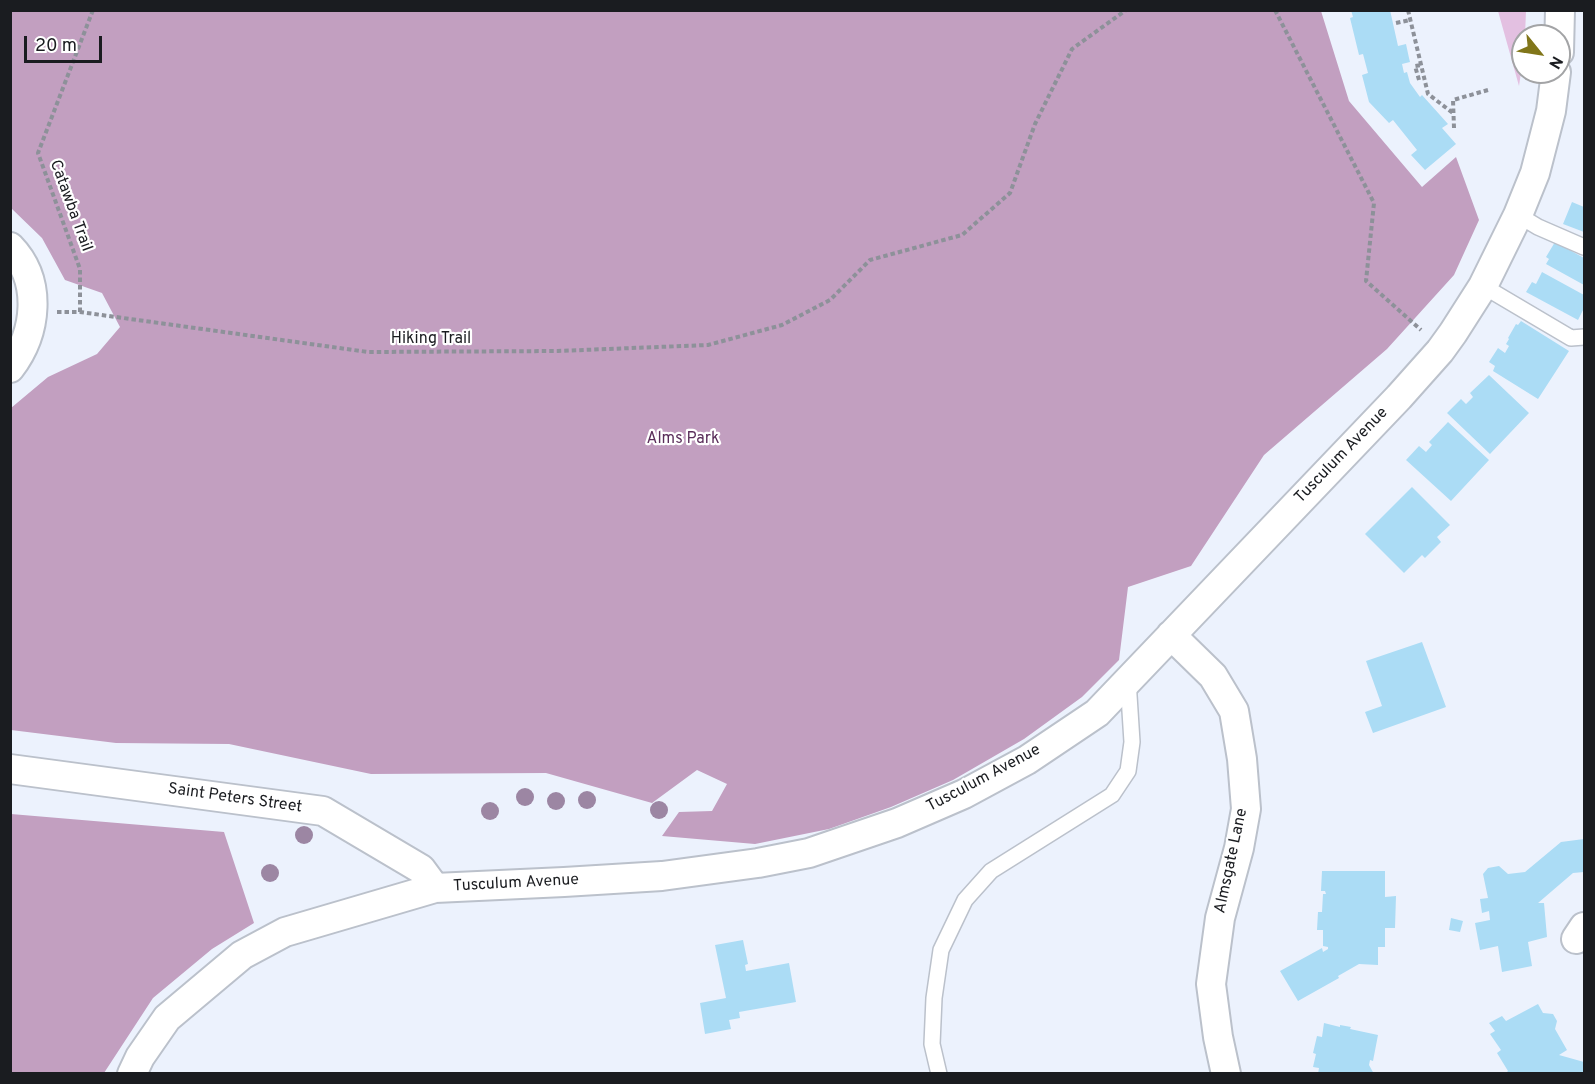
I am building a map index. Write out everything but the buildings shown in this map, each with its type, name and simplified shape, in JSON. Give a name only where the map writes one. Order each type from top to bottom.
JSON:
[{"type":"street","name":"Tusculum Avenue","points":[[132,1074],[140,1057],[167,1018],[242,955],[285,932],[435,888],[662,876],[758,863],[809,853],[897,823],[964,794],[1016,766],[1097,713],[1399,397],[1440,351],[1483,286],[1518,215],[1535,173],[1551,111],[1554,84]]},
{"type":"street","points":[[10,247],[25,266],[32,289],[33,312],[29,335],[20,356],[10,368]]},
{"type":"street","name":"Almsgate Lane","points":[[1171,635],[1213,676],[1234,711],[1242,759],[1245,809],[1239,848],[1220,918],[1211,984],[1218,1037],[1226,1074]]},
{"type":"street","name":"Saint Peters Street","points":[[10,769],[323,811],[421,869],[435,888]]},
{"type":"lane","points":[[1518,215],[1584,248]]},
{"type":"lane","points":[[1483,286],[1571,338],[1584,337]]},
{"type":"lane","points":[[939,1074],[932,1044],[934,998],[941,950],[965,900],[991,871],[1112,795],[1128,771],[1132,742],[1128,680]]},
{"type":"path","name":"Catawba Trail","points":[[80,312],[80,269],[38,153],[93,10]]},
{"type":"path","name":"Hiking Trail","points":[[80,312],[368,352],[558,351],[708,345],[782,325],[830,300],[870,260],[962,235],[1010,193],[1035,124],[1071,49],[1126,10]]},
{"type":"path","points":[[1275,10],[1374,203],[1366,281],[1413,322]]},
{"type":"path","points":[[1408,10],[1428,94],[1453,113]]},
{"type":"path","points":[[1396,23],[1410,20]]},
{"type":"path","points":[[1419,80],[1415,66],[1421,65]]},
{"type":"path","points":[[1454,128],[1453,100],[1488,90]]},
{"type":"shaded area","points":[[1498,11],[1526,11],[1525,24],[1511,24],[1511,57]]},
{"type":"green space","name":"Alms Park","points":[[11,10],[1321,11],[1349,101],[1422,187],[1456,157],[1479,220],[1454,275],[1387,349],[1264,455],[1191,566],[1128,587],[1119,660],[1082,697],[1024,739],[953,780],[891,807],[829,829],[755,844],[662,836],[679,812],[712,811],[727,784],[697,770],[652,803],[546,773],[371,774],[229,744],[116,743],[11,730],[11,408],[48,377],[97,354],[120,327],[102,293],[65,280],[42,238],[11,208]]},
{"type":"green space","points":[[11,814],[224,832],[254,923],[212,949],[153,998],[104,1073],[11,1073]]}]
